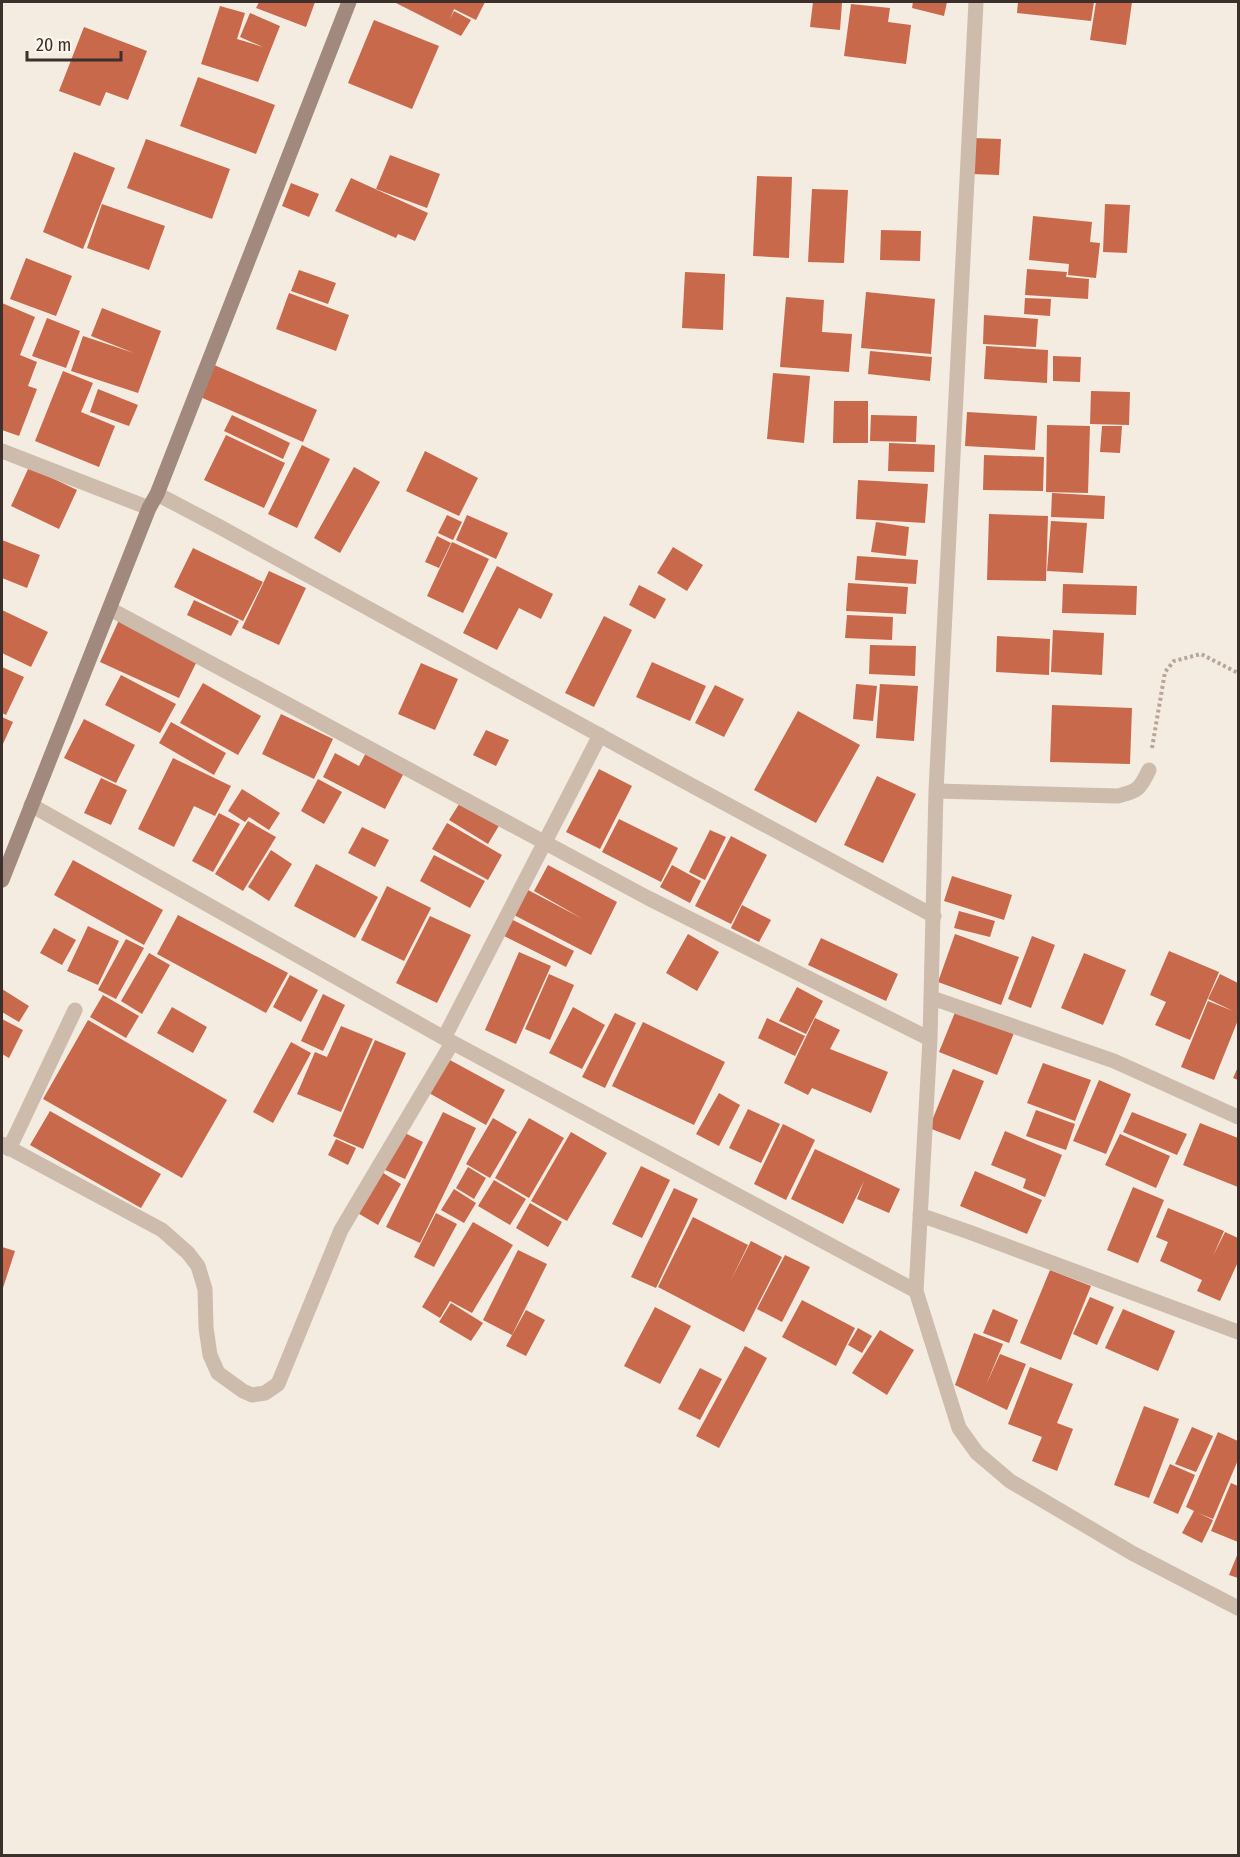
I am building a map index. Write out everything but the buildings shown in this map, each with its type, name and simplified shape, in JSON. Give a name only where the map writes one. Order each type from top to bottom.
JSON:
[{"type":"street","points":[[2,880],[149,508],[157,494],[349,2]]},
{"type":"street","points":[[976,2],[936,791],[932,998],[916,1291],[959,1428],[976,1453],[1010,1481],[1122,1547],[1239,1608]]},
{"type":"street","points":[[2,451],[149,508]]},
{"type":"street","points":[[157,494],[218,525],[934,916]]},
{"type":"street","points":[[110,609],[648,898],[930,1039]]},
{"type":"street","points":[[75,1010],[5,1147],[162,1230],[188,1253],[198,1266],[205,1289],[206,1329],[210,1355],[218,1373],[252,1395],[265,1393],[278,1384],[341,1230],[448,1040],[544,842],[600,735]]},
{"type":"street","points":[[936,791],[1118,796],[1135,792],[1149,770]]},
{"type":"street","points":[[31,805],[448,1040],[916,1291]]},
{"type":"street","points":[[932,998],[1114,1061],[1239,1117]]},
{"type":"street","points":[[920,1215],[1239,1332]]},
{"type":"path","points":[[1149,770],[1165,672],[1174,661],[1201,654],[1239,673]]}]
